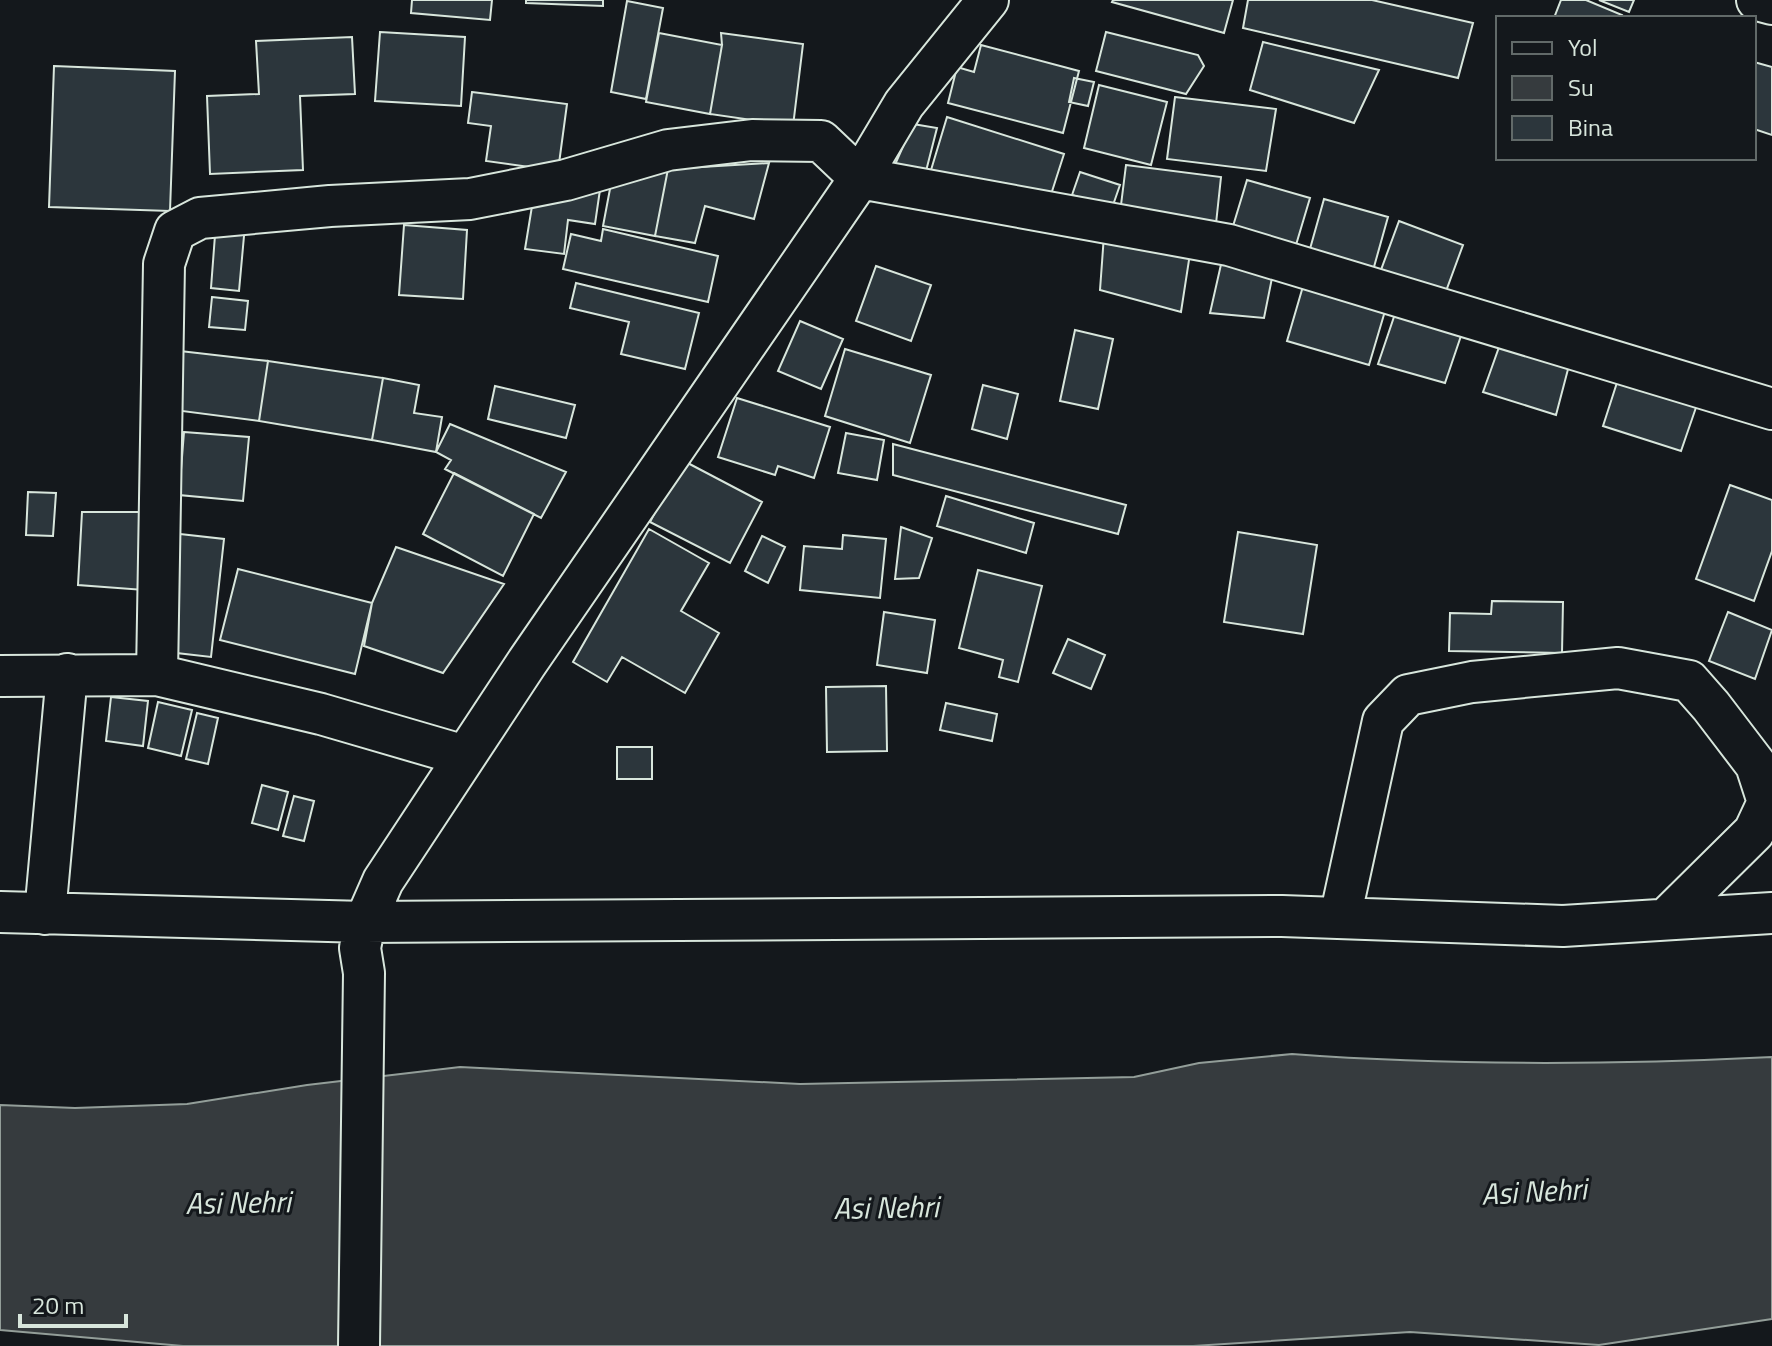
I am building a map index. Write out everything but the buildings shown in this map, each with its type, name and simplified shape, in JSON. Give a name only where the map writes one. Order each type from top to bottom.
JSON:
[{"type":"street","points":[[359,1346],[364,973],[360,948],[365,922],[383,881],[860,178],[904,104],[988,0]]},
{"type":"street","points":[[1757,0],[1772,4]]},
{"type":"street","points":[[157,675],[164,264],[175,231],[200,218],[330,206],[470,199],[566,180],[668,150],[752,140],[821,141],[860,178],[1229,245],[1772,409]]},
{"type":"street","points":[[1340,918],[1383,721],[1408,695],[1472,682],[1618,668],[1689,681],[1756,765],[1770,800],[1754,832],[1666,919]]},
{"type":"street","points":[[45,914],[67,674]]},
{"type":"street","points":[[0,676],[157,675],[321,714],[465,756]]},
{"type":"street","points":[[0,912],[365,922],[1266,916],[1563,926],[1772,913]]},
{"type":"water","name":"Asi Nehri","points":[[1292,1054],[1412,1061],[1532,1063],[1772,1057],[1772,1319],[1599,1345],[1410,1332],[1193,1346],[183,1346],[0,1330],[0,1105],[75,1108],[187,1104],[307,1085],[460,1067],[800,1084],[1134,1077],[1199,1063]]}]
